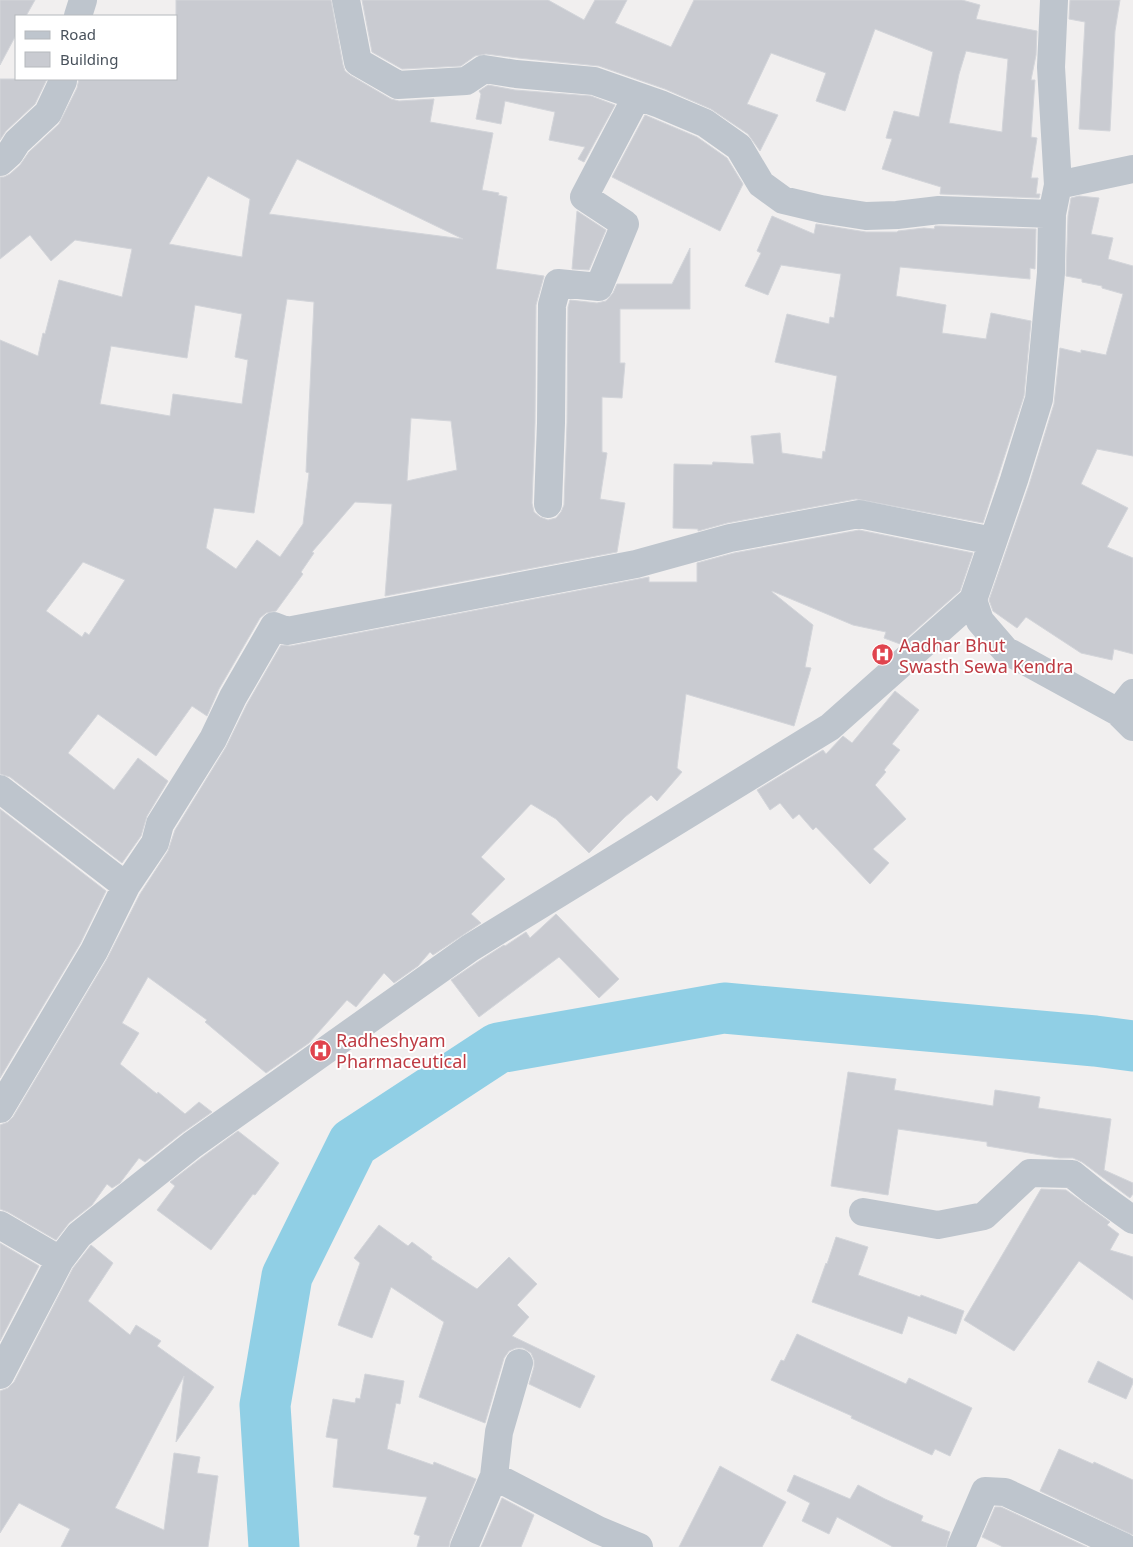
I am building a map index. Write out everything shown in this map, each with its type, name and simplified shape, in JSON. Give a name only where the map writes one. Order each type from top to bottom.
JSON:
[{"type":"street","points":[[78,15],[83,0]]},
{"type":"street","points":[[346,0],[358,62],[398,85],[466,81],[484,69],[516,74],[594,81],[705,122],[739,147],[761,184],[783,200],[821,209],[866,216],[897,215],[938,210],[1052,214]]},
{"type":"street","points":[[0,1375],[60,1260],[79,1234],[192,1145],[470,948],[830,727],[973,600],[1014,480],[1039,398],[1051,273],[1052,214],[1058,185],[1050,67],[1054,0]]},
{"type":"street","points":[[0,162],[10,153],[17,142],[48,113],[63,80]]},
{"type":"street","points":[[548,504],[552,305],[558,283],[600,287],[625,224],[584,197],[637,96]]},
{"type":"street","points":[[1058,185],[1133,169]]},
{"type":"street","points":[[0,1109],[94,950],[126,886],[155,843],[160,824],[213,739],[232,697],[274,626],[287,631],[326,624],[636,564],[730,538],[859,514],[993,541]]},
{"type":"street","points":[[973,600],[980,621],[1004,650],[1128,711]]},
{"type":"street","points":[[0,789],[126,886]]},
{"type":"street","points":[[863,1212],[938,1226],[984,1216],[1030,1173],[1072,1174],[1133,1220]]},
{"type":"street","points":[[0,1225],[60,1260]]},
{"type":"street","points":[[464,1547],[494,1476],[499,1432],[519,1363]]},
{"type":"street","points":[[494,1476],[598,1530],[639,1547]]},
{"type":"street","points":[[961,1547],[985,1491],[1005,1492],[1124,1547]]},
{"type":"building","points":[[0,0],[35,0],[27,15],[15,15],[15,37],[0,65]]},
{"type":"building","points":[[176,0],[331,0],[345,71],[391,99],[399,101],[434,99],[430,122],[493,133],[482,190],[499,193],[498,195],[507,197],[496,269],[544,276],[536,305],[532,503],[534,512],[548,520],[556,518],[564,505],[568,307],[570,300],[597,303],[606,301],[613,293],[617,284],[672,284],[690,248],[690,309],[620,309],[620,363],[625,363],[622,398],[602,397],[602,452],[607,453],[600,499],[625,503],[617,552],[385,596],[392,504],[355,502],[312,552],[314,553],[301,572],[303,574],[276,611],[266,613],[260,618],[219,689],[207,716],[192,706],[156,756],[98,714],[68,753],[114,790],[138,758],[168,781],[147,816],[141,836],[122,863],[10,777],[0,774],[0,340],[38,356],[59,280],[122,297],[132,249],[75,240],[51,261],[30,235],[0,259],[0,177],[10,174],[20,165],[29,152],[59,124],[77,88],[79,80],[178,80],[178,15],[176,15]],"holes":[[[297,159],[463,239],[269,214]],[[208,176],[250,199],[242,257],[169,244]],[[287,299],[314,302],[306,472],[309,473],[303,524],[280,557],[257,540],[236,569],[206,548],[214,508],[254,513]],[[195,305],[242,314],[235,357],[248,360],[242,404],[173,394],[170,416],[100,404],[111,346],[187,358]],[[411,418],[451,421],[457,470],[407,481]],[[83,562],[125,580],[89,635],[85,632],[82,637],[46,611]]]},
{"type":"building","points":[[362,0],[548,0],[584,20],[595,0],[627,0],[615,23],[671,47],[694,0],[962,0],[980,5],[976,19],[1037,31],[1036,55],[1031,80],[1035,80],[1031,137],[1037,138],[1031,178],[1038,178],[1036,194],[1040,194],[1039,198],[940,194],[941,187],[882,169],[892,139],[886,138],[894,111],[919,117],[933,52],[875,29],[845,111],[816,101],[826,73],[771,53],[747,104],[778,115],[760,151],[748,134],[711,109],[665,89],[599,66],[486,54],[475,56],[461,66],[402,69],[372,52]],"holes":[[[966,51],[1008,59],[1002,132],[949,123],[959,74]]]},
{"type":"building","points":[[1070,0],[1120,0],[1115,31],[1110,131],[1079,129],[1085,22],[1069,19]]},
{"type":"building","points":[[0,79],[47,80],[35,104],[6,131],[0,140]]},
{"type":"building","points":[[488,85],[515,90],[591,96],[615,105],[584,162],[578,159],[585,147],[549,140],[555,112],[505,101],[501,124],[476,119],[481,94],[479,91]]},
{"type":"building","points":[[645,115],[697,137],[727,158],[743,184],[720,231],[612,177]]},
{"type":"building","points":[[1079,196],[1099,198],[1091,234],[1113,238],[1108,259],[1133,266],[1133,456],[1097,449],[1081,484],[1128,508],[1107,547],[1133,558],[1133,654],[1114,649],[1112,660],[1081,653],[1026,617],[1017,628],[993,611],[989,600],[1029,485],[1054,404],[1060,348],[1081,353],[1081,350],[1106,355],[1123,294],[1102,288],[1102,286],[1082,282],[1082,279],[1066,276],[1068,216],[1071,198]]},
{"type":"building","points":[[577,211],[606,230],[589,270],[572,269]]},
{"type":"building","points":[[772,216],[814,234],[816,224],[866,232],[934,229],[935,226],[1036,229],[1035,269],[1030,268],[1030,279],[900,267],[896,296],[946,305],[942,333],[986,339],[991,313],[1031,321],[1024,396],[983,523],[856,499],[727,523],[698,531],[698,529],[673,528],[674,464],[712,465],[713,462],[754,464],[751,436],[780,433],[782,453],[822,459],[823,451],[825,452],[837,376],[775,362],[787,314],[829,324],[830,317],[834,318],[841,274],[781,265],[768,295],[745,286],[761,253],[757,251]]},
{"type":"building","points":[[859,530],[973,553],[960,591],[900,644],[884,638],[886,632],[853,625],[772,591],[813,625],[805,667],[811,668],[794,726],[686,694],[677,768],[682,772],[657,801],[651,795],[625,817],[589,853],[556,819],[531,804],[481,857],[505,879],[471,914],[481,923],[433,955],[430,952],[418,966],[394,983],[384,973],[356,1007],[347,1000],[309,1043],[266,1073],[205,1022],[207,1020],[148,977],[122,1023],[139,1033],[120,1064],[185,1114],[199,1102],[212,1112],[145,1162],[139,1158],[120,1183],[112,1188],[107,1184],[92,1205],[69,1223],[56,1240],[0,1209],[0,1125],[8,1122],[13,1117],[107,959],[140,894],[168,851],[175,830],[226,747],[247,704],[281,645],[290,646],[649,577],[649,582],[697,582],[697,563],[734,553]]},
{"type":"building","points":[[895,691],[919,710],[892,744],[900,750],[875,785],[906,819],[873,849],[889,863],[870,884],[816,827],[813,830],[799,814],[793,819],[780,803],[770,810],[757,790],[823,750],[826,754],[843,736],[852,743]]},
{"type":"building","points":[[0,809],[106,891],[80,944],[0,1078]]},
{"type":"building","points":[[556,914],[619,979],[599,998],[559,957],[479,1017],[451,980],[526,932],[530,938]]},
{"type":"building","points":[[848,1072],[896,1079],[894,1090],[993,1106],[995,1090],[1040,1097],[1038,1108],[1111,1119],[1104,1170],[1133,1183],[1133,1194],[1130,1198],[1082,1162],[1073,1158],[1059,1158],[987,1146],[987,1142],[898,1129],[888,1195],[831,1186]]},
{"type":"building","points":[[238,1131],[279,1163],[211,1250],[157,1210],[175,1186],[170,1182]]},
{"type":"building","points":[[1041,1189],[1066,1190],[1110,1222],[1107,1225],[1119,1234],[1110,1250],[1133,1257],[1133,1300],[1079,1261],[1014,1351],[964,1320]]},
{"type":"building","points":[[379,1225],[408,1246],[412,1242],[432,1257],[431,1259],[477,1289],[509,1257],[537,1284],[517,1305],[529,1317],[512,1336],[595,1376],[580,1408],[529,1384],[534,1360],[531,1353],[523,1348],[509,1351],[504,1358],[485,1423],[419,1397],[444,1322],[391,1287],[372,1338],[338,1325],[360,1263],[354,1258]]},
{"type":"building","points":[[836,1237],[868,1247],[858,1275],[964,1311],[956,1334],[908,1316],[902,1334],[812,1302]]},
{"type":"building","points":[[0,1243],[39,1266],[0,1341]]},
{"type":"building","points":[[91,1245],[113,1263],[88,1301],[130,1335],[136,1325],[161,1341],[157,1346],[214,1387],[176,1442],[184,1376],[115,1508],[164,1530],[174,1453],[200,1457],[197,1473],[218,1476],[208,1547],[61,1547],[70,1529],[19,1503],[0,1533],[0,1391],[8,1388],[14,1382],[73,1268]]},
{"type":"building","points":[[797,1334],[906,1384],[909,1378],[972,1408],[950,1456],[935,1449],[932,1455],[851,1418],[852,1416],[771,1380],[781,1360],[784,1361]]},
{"type":"building","points":[[1098,1361],[1133,1379],[1126,1399],[1088,1382]]},
{"type":"building","points":[[365,1374],[404,1381],[400,1404],[396,1403],[387,1449],[433,1465],[434,1462],[476,1479],[449,1547],[417,1547],[420,1536],[414,1534],[427,1497],[333,1487],[338,1439],[326,1437],[333,1399],[355,1403],[356,1398],[360,1399]]},
{"type":"building","points":[[1059,1449],[1093,1464],[1094,1462],[1133,1480],[1133,1535],[1040,1491]]},
{"type":"building","points":[[720,1466],[786,1502],[762,1547],[679,1547]]},
{"type":"building","points":[[794,1475],[850,1499],[858,1485],[923,1516],[921,1521],[950,1532],[946,1547],[893,1547],[837,1517],[829,1534],[802,1521],[810,1503],[787,1491]]},
{"type":"building","points":[[502,1498],[534,1515],[521,1547],[481,1547]]},
{"type":"building","points":[[995,1507],[1001,1507],[1087,1547],[1003,1547],[982,1537]]},
{"type":"waterway","points":[[274,1547],[265,1405],[287,1276],[353,1143],[498,1048],[724,1008],[1133,1046]]},
{"type":"place","name":"Aadhar Bhut Swasth Sewa Kendra","points":[[883,655]]},
{"type":"place","name":"Radheshyam Pharmaceutical","points":[[320,1050]]}]
